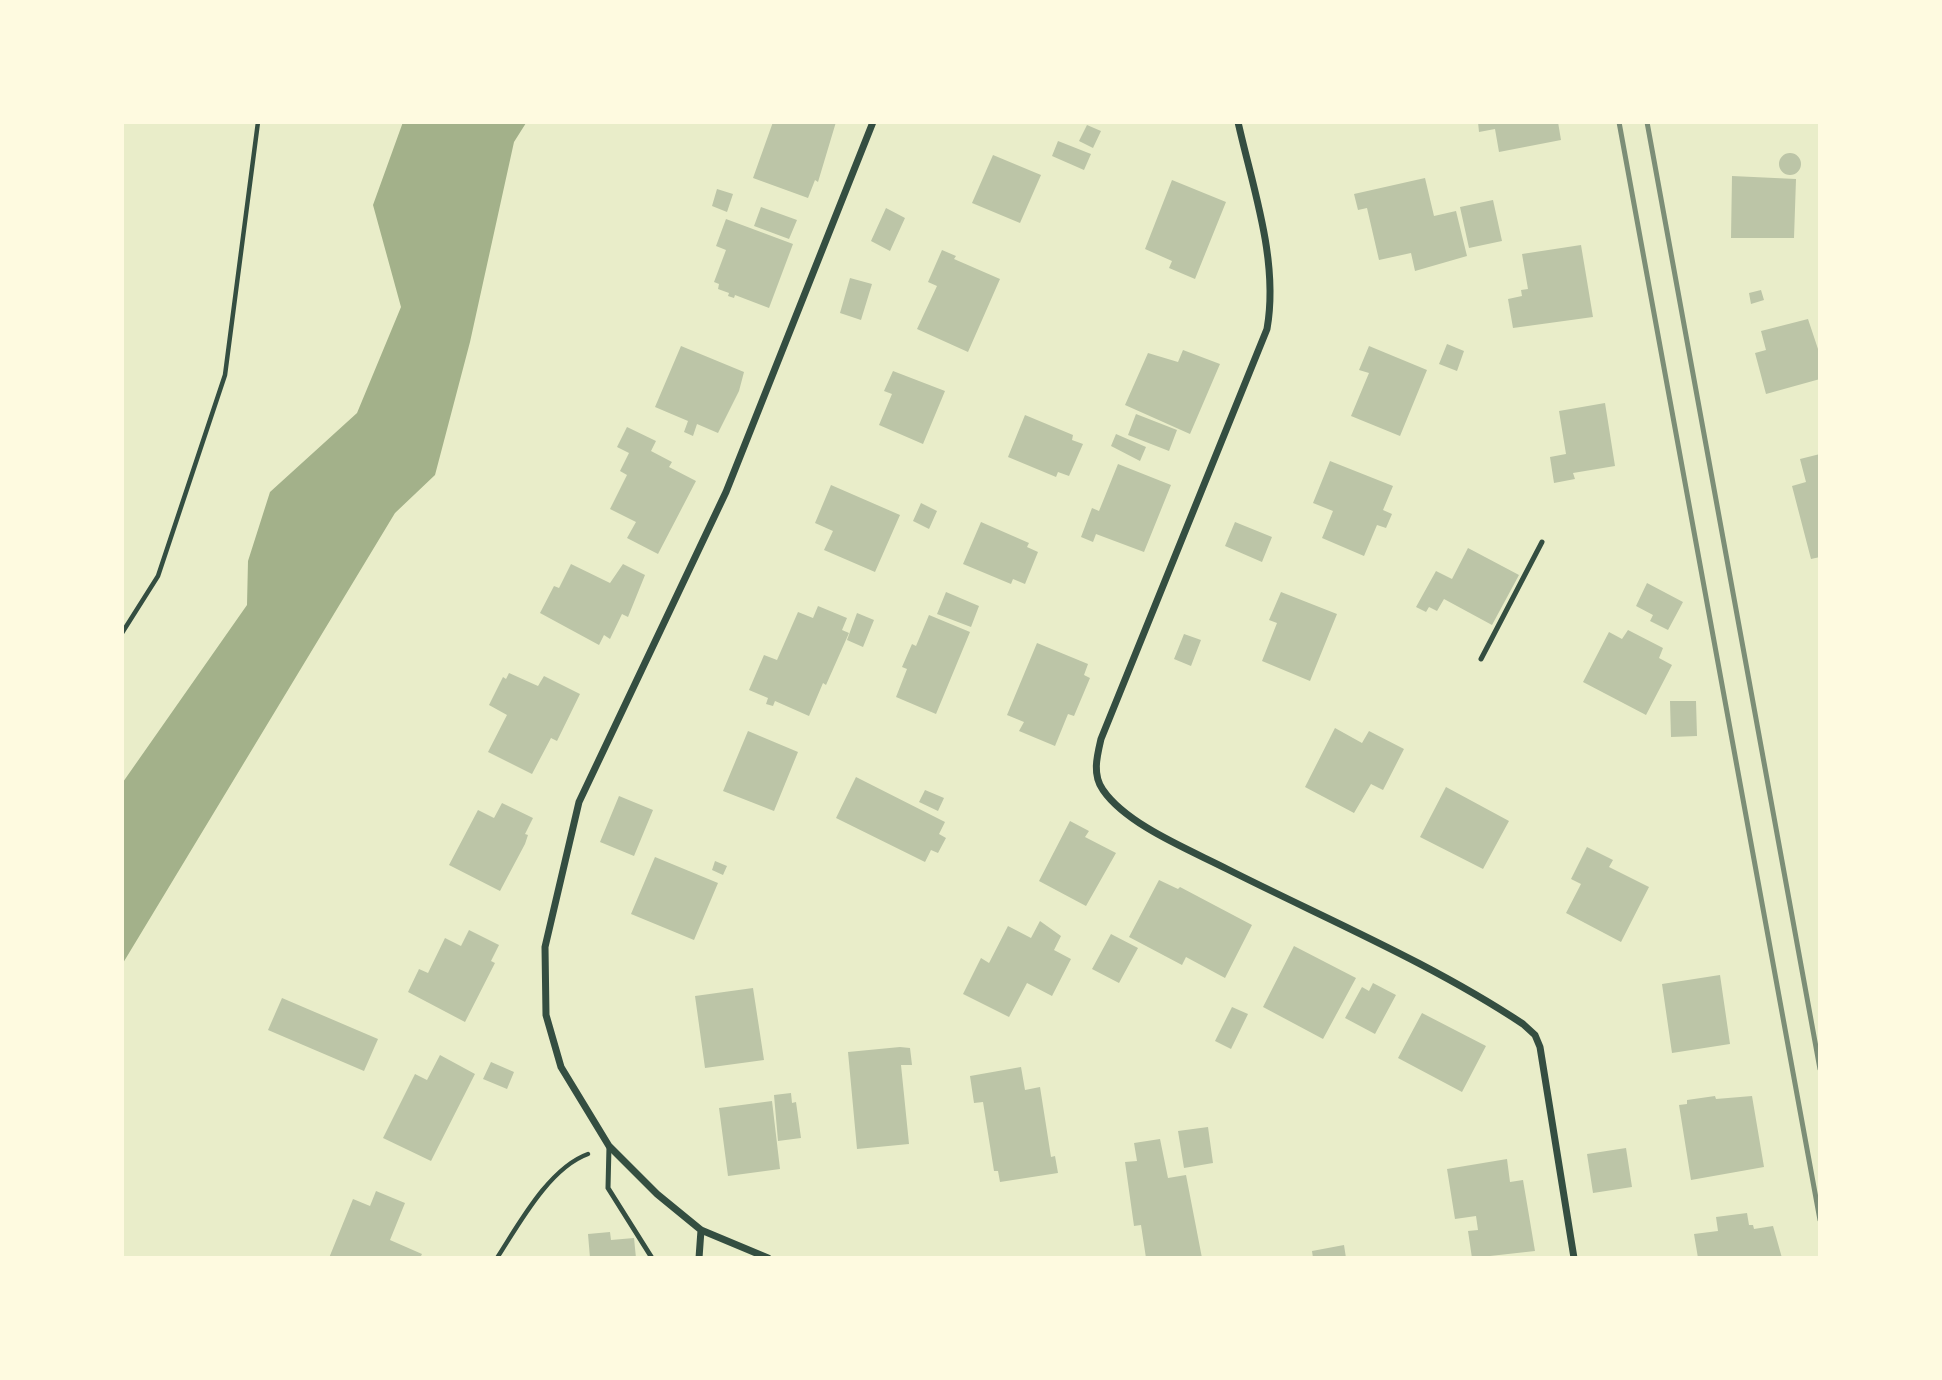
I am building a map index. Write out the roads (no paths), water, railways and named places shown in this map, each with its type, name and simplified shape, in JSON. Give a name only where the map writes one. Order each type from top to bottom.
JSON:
[{"type":"street","points":[[768,1258],[701,1230],[657,1194],[609,1146],[561,1067],[546,1015],[545,947],[579,802],[726,492],[873,122]]},
{"type":"street","points":[[1238,122],[1269,272],[1272,302],[1267,329],[1101,739],[1096,760],[1100,787],[1128,814],[1172,841],[1419,965],[1523,1024],[1535,1035],[1540,1047],[1574,1258]]},
{"type":"street","points":[[699,1258],[701,1230]]},
{"type":"lane","points":[[1481,659],[1542,542]]},
{"type":"lane","points":[[609,1146],[608,1188],[652,1258]]},
{"type":"railway","points":[[1619,122],[1820,1220]]},
{"type":"railway","points":[[1647,122],[1820,1069]]}]
